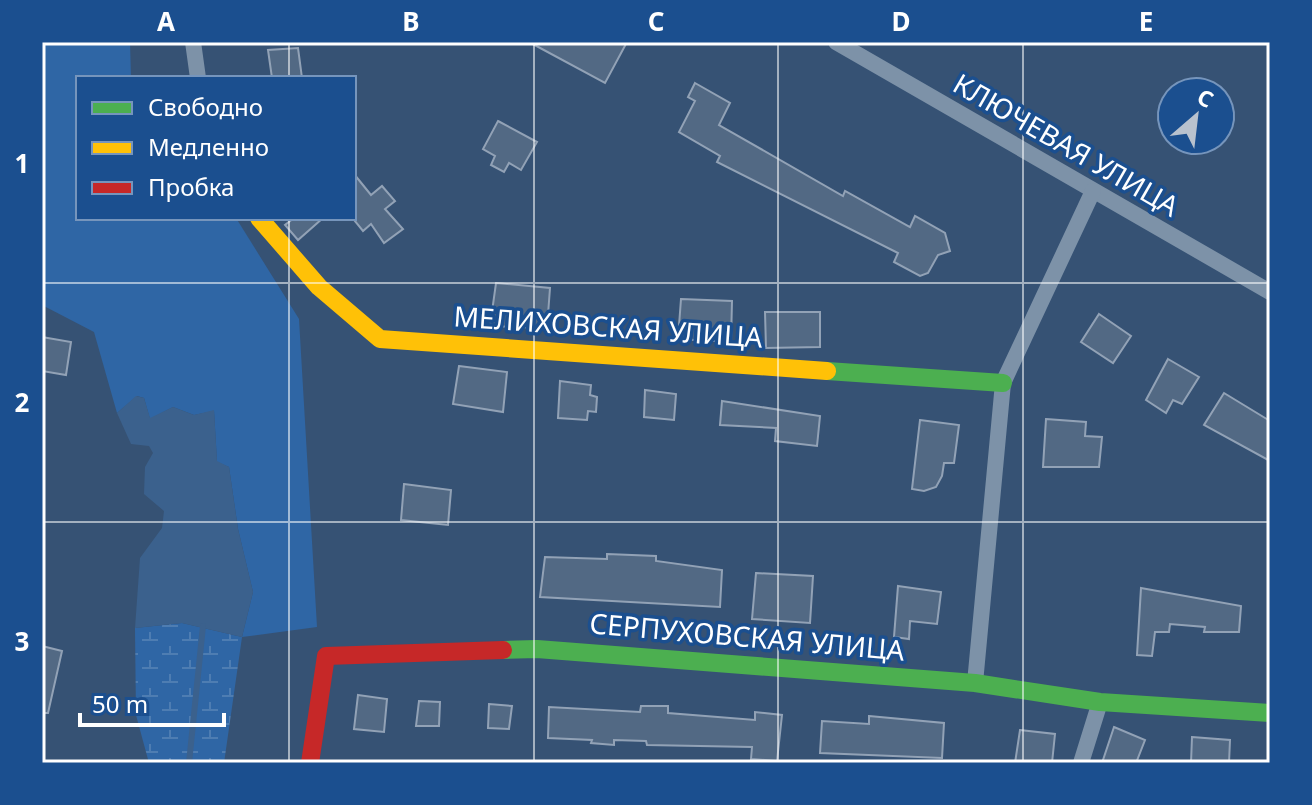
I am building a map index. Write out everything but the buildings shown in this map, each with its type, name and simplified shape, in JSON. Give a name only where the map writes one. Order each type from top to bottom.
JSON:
[{"type":"street","points":[[193,42],[198,76]]},
{"type":"street","name":"КЛЮЧЕВАЯ УЛИЦА","points":[[836,42],[1270,292]]},
{"type":"street","points":[[975,683],[1003,383],[1093,191]]},
{"type":"street","name":"МЕЛИХОВСКАЯ УЛИЦА","points":[[261,220],[319,287],[380,339],[1003,383]]},
{"type":"street","name":"СЕРПУХОВСКАЯ УЛИЦА","points":[[310,763],[326,656],[537,649],[975,683],[1100,702],[1270,713]]},
{"type":"street","points":[[1081,763],[1100,702]]},
{"type":"green space","points":[[42,42],[130,42],[131,76],[76,76],[76,220],[237,220],[299,319],[317,627],[242,637],[253,592],[238,529],[229,467],[217,462],[214,411],[194,415],[173,407],[150,419],[144,398],[137,396],[117,413],[94,332],[42,305]]},
{"type":"green space","points":[[182,623],[242,637],[224,763],[149,763],[136,715],[135,628]]},
{"type":"shaded area","points":[[136,396],[144,398],[150,418],[173,407],[194,415],[214,410],[217,461],[229,467],[238,529],[253,592],[242,637],[182,623],[135,628],[140,558],[162,528],[164,511],[144,494],[145,467],[153,453],[149,446],[131,444],[117,413]]},
{"type":"waterway","points":[[189,763],[203,626]]},
{"type":"traffic: fast","points":[[827,371],[1003,383]]},
{"type":"traffic: fast","points":[[503,650],[537,649],[975,683],[1100,702],[1270,713]]},
{"type":"traffic: slow","points":[[261,220],[319,287],[380,339],[827,371]]},
{"type":"traffic: jam","points":[[310,763],[326,656],[503,650]]}]
